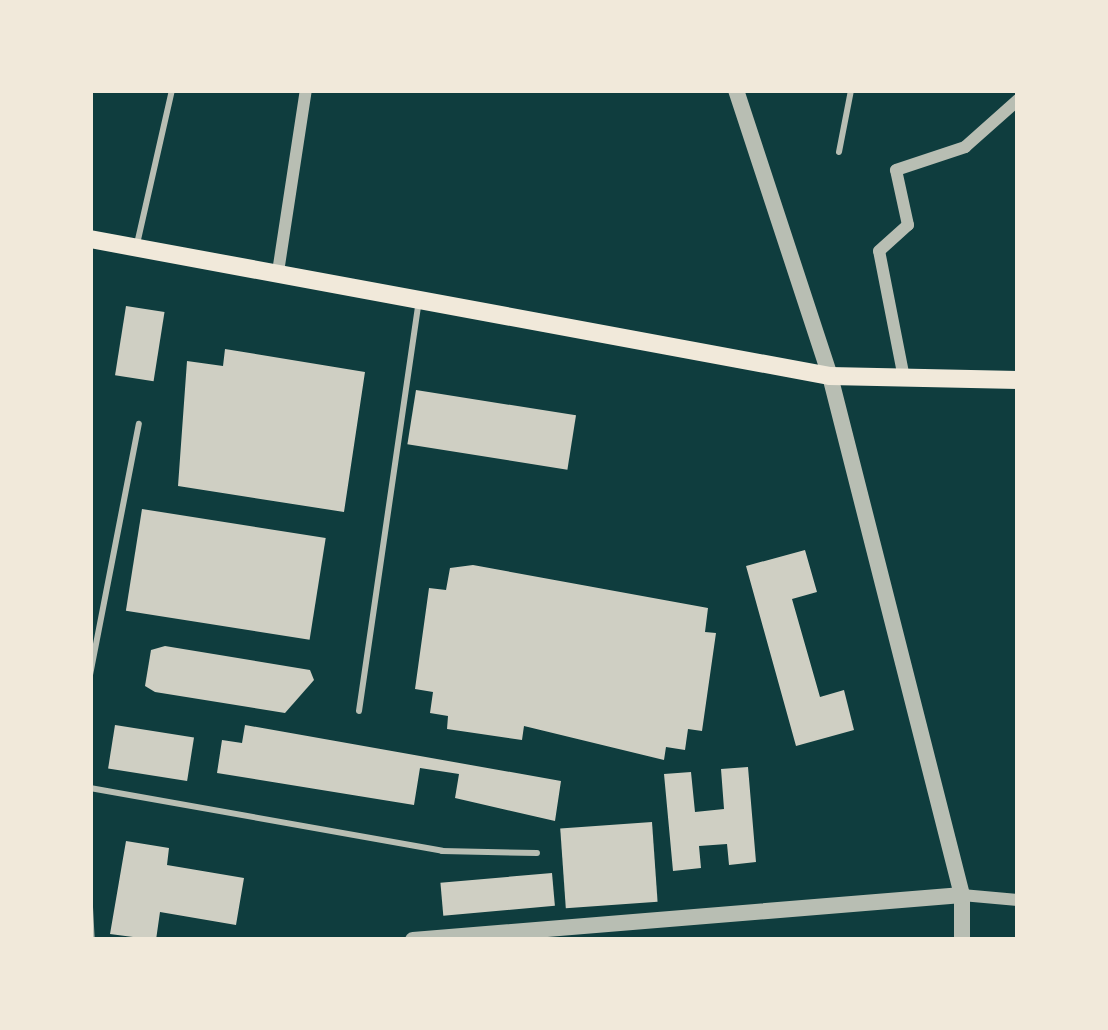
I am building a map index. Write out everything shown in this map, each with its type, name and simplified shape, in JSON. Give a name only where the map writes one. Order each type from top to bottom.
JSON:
[{"type":"main road","points":[[90,239],[830,376],[1018,380]]},
{"type":"street","points":[[278,272],[306,90]]},
{"type":"street","points":[[736,90],[830,376],[962,895],[962,940]]},
{"type":"street","points":[[904,378],[879,251],[908,225],[896,170],[965,148],[1018,100]]},
{"type":"street","points":[[412,940],[962,895],[1018,900]]},
{"type":"lane","points":[[136,247],[172,90]]},
{"type":"lane","points":[[839,152],[851,90]]},
{"type":"lane","points":[[359,711],[420,298]]},
{"type":"lane","points":[[90,675],[139,424]]},
{"type":"lane","points":[[90,788],[442,851],[537,853]]},
{"type":"lane","points":[[90,907],[92,940]]},
{"type":"building","points":[[126,306],[165,312],[154,381],[115,375]]},
{"type":"building","points":[[225,349],[365,372],[344,512],[178,486],[187,361],[223,366]]},
{"type":"building","points":[[416,390],[576,415],[567,470],[407,444]]},
{"type":"building","points":[[142,509],[326,538],[310,640],[126,611]]},
{"type":"building","points":[[805,550],[817,592],[792,599],[820,697],[844,690],[854,730],[796,746],[746,566]]},
{"type":"building","points":[[473,565],[708,608],[705,632],[716,633],[702,731],[688,729],[685,750],[666,747],[664,760],[524,726],[522,740],[447,729],[448,716],[430,713],[433,692],[415,689],[429,588],[446,590],[450,568]]},
{"type":"building","points":[[165,646],[310,670],[314,680],[285,713],[155,692],[145,686],[151,650]]},
{"type":"building","points":[[115,725],[194,738],[187,781],[108,768]]},
{"type":"building","points":[[245,725],[561,781],[555,821],[455,798],[459,774],[420,768],[414,805],[217,773],[222,740],[242,743]]},
{"type":"building","points":[[748,767],[756,862],[729,865],[727,844],[699,846],[701,868],[673,871],[664,774],[691,772],[695,812],[724,809],[721,769]]},
{"type":"building","points":[[652,822],[658,902],[566,908],[560,828]]},
{"type":"building","points":[[126,841],[169,848],[167,865],[244,878],[236,925],[160,912],[156,940],[110,934]]},
{"type":"building","points":[[552,873],[555,906],[443,916],[440,883]]}]
